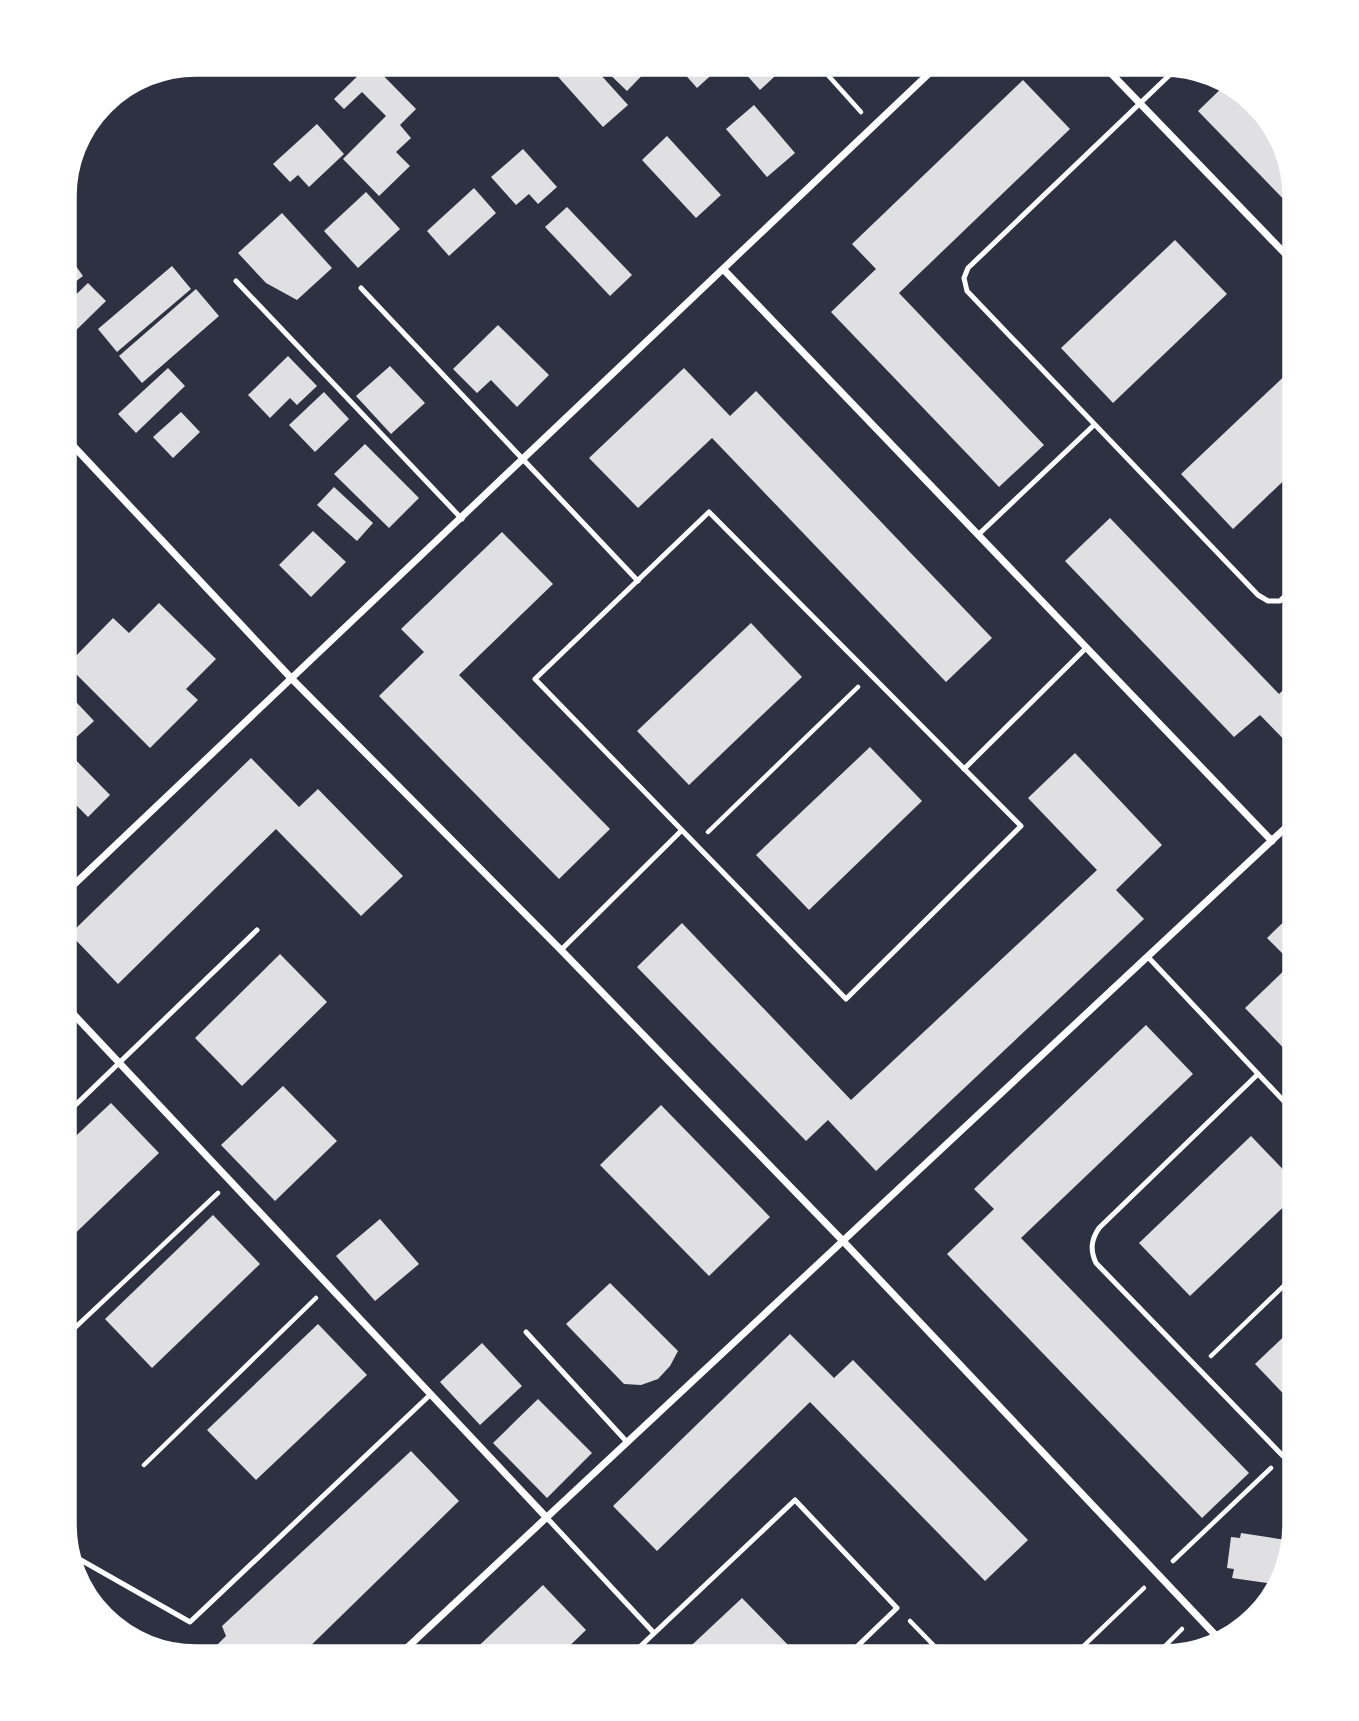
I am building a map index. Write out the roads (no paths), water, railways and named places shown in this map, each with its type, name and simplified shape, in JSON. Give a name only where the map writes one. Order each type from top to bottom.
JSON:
[{"type":"street","points":[[75,882],[462,519],[927,76]]},
{"type":"street","points":[[1113,76],[1284,252]]},
{"type":"street","points":[[724,270],[1272,841]]},
{"type":"street","points":[[76,449],[292,679],[561,950],[843,1241],[1214,1634]]},
{"type":"street","points":[[409,1646],[1284,830]]},
{"type":"street","points":[[75,1016],[547,1518]]},
{"type":"lane","points":[[1168,76],[968,268],[964,278],[967,291],[1258,594],[1268,601],[1280,601],[1284,597]]},
{"type":"lane","points":[[236,281],[462,519]]},
{"type":"lane","points":[[361,288],[638,581]]},
{"type":"lane","points":[[979,534],[1094,425]]},
{"type":"lane","points":[[709,512],[1021,826],[846,999],[535,679],[638,581],[709,512]]},
{"type":"lane","points":[[964,769],[1086,648]]},
{"type":"lane","points":[[561,950],[681,831]]},
{"type":"lane","points":[[75,1105],[257,930]]},
{"type":"lane","points":[[1148,957],[1284,1101]]},
{"type":"lane","points":[[1258,1074],[1109,1218],[1094,1236],[1092,1254],[1097,1263],[1283,1456]]},
{"type":"lane","points":[[526,1332],[627,1442]]},
{"type":"lane","points":[[81,1560],[190,1622],[431,1394]]},
{"type":"lane","points":[[640,1646],[795,1500],[897,1608],[857,1646]]},
{"type":"lane","points":[[547,1518],[654,1633]]}]
